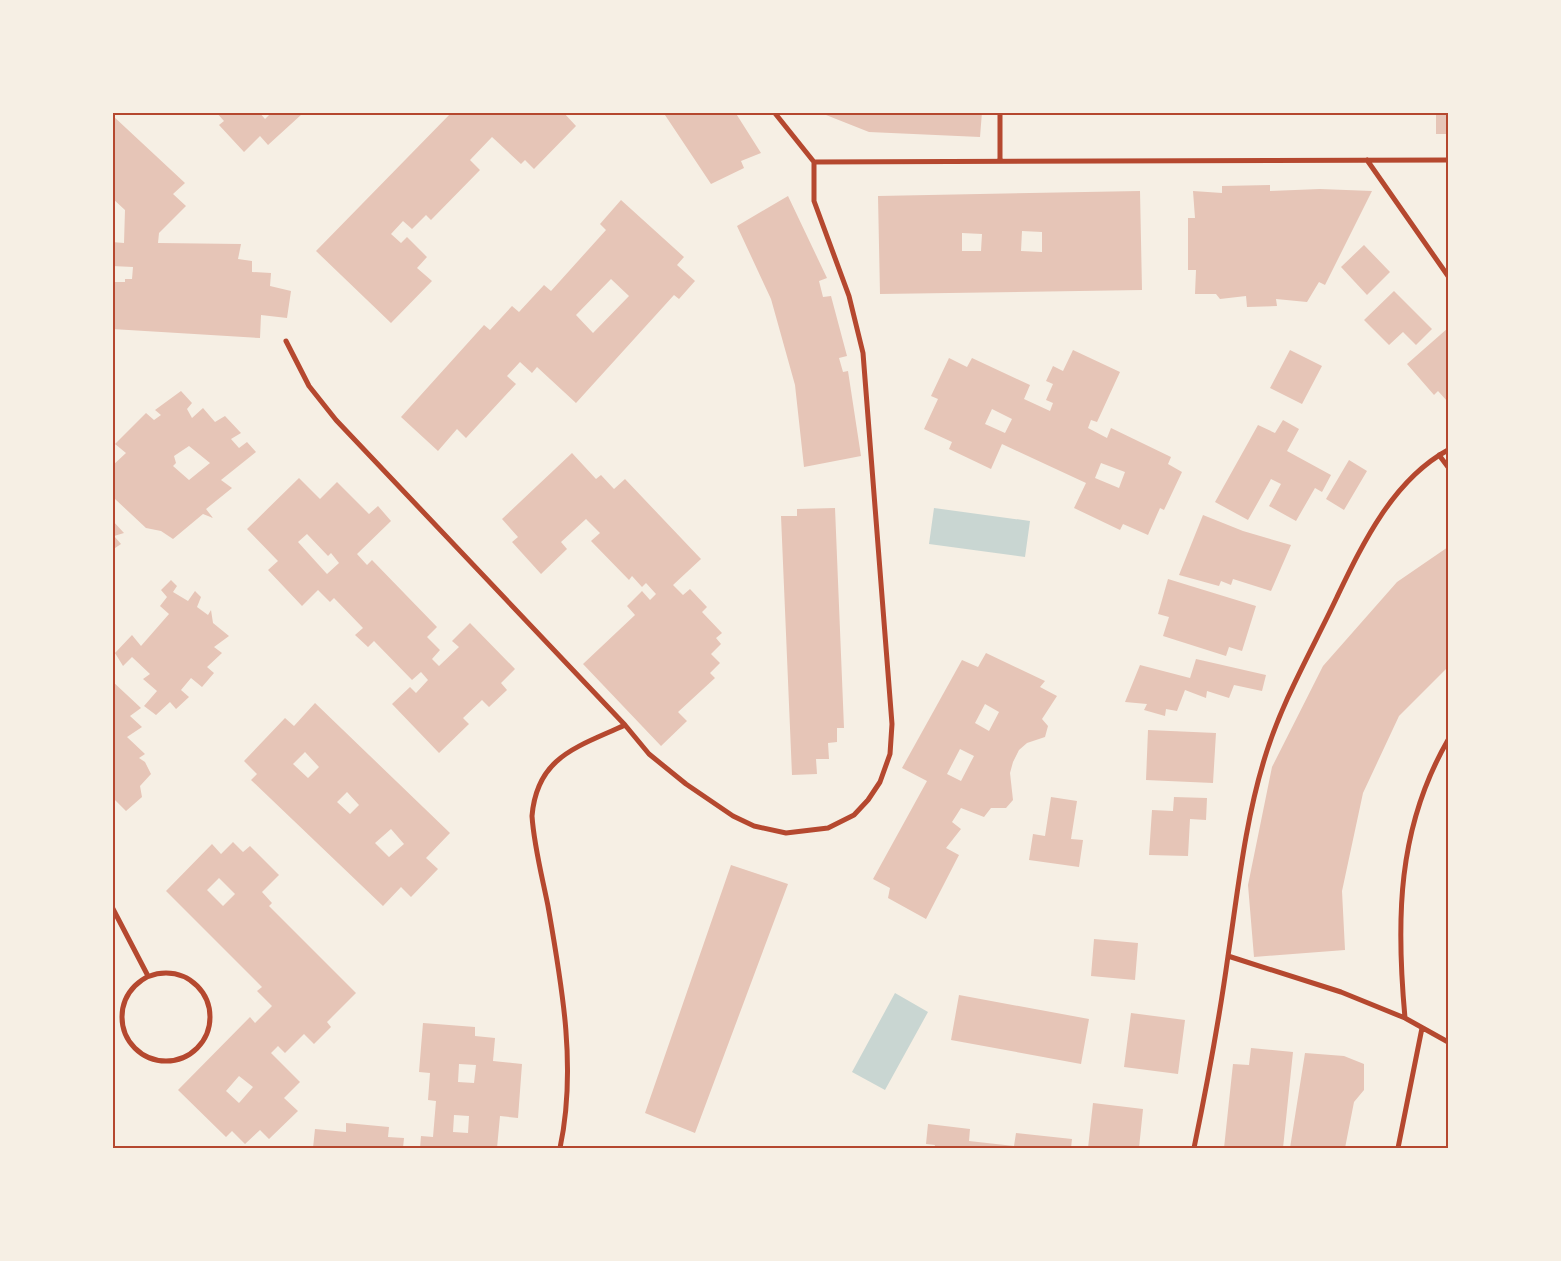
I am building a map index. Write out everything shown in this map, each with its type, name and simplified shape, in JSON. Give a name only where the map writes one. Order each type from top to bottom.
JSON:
[{"type":"street","points":[[286,341],[309,386],[336,420],[625,724],[649,754],[686,784],[733,816],[754,826],[774,832],[786,833],[816,831],[847,820],[868,800],[886,769],[892,748],[892,724],[863,353],[849,296],[814,202],[814,162],[774,112]]},
{"type":"street","points":[[1000,112],[1000,160]]},
{"type":"street","points":[[1367,160],[1448,276]]},
{"type":"street","points":[[814,162],[1448,160]]},
{"type":"street","points":[[1194,1148],[1228,956],[1241,869],[1256,788],[1266,754],[1293,686],[1357,555],[1376,523],[1401,490],[1448,450]]},
{"type":"street","points":[[1440,455],[1448,467]]},
{"type":"street","points":[[560,1148],[566,1104],[566,1027],[562,988],[533,826],[533,806],[542,778],[556,761],[577,747],[625,724]]},
{"type":"street","points":[[1406,1018],[1399,944],[1402,890],[1408,845],[1427,785],[1448,740]]},
{"type":"street","points":[[112,907],[148,976]]},
{"type":"street","points":[[1228,956],[1341,992],[1406,1018],[1448,1042]]},
{"type":"street","points":[[163,972],[178,973],[191,980],[202,990],[208,1004],[210,1019],[207,1033],[199,1046],[188,1055],[174,1060],[159,1060],[145,1056],[134,1048],[125,1036],[121,1022],[122,1008],[127,994],[136,983],[148,976],[163,972]]},
{"type":"street","points":[[1398,1148],[1422,1028]]},
{"type":"shaded area","points":[[934,508],[1030,521],[1025,557],[929,544]]},
{"type":"shaded area","points":[[895,993],[928,1012],[885,1090],[852,1072]]},
{"type":"building","points":[[216,112],[259,112],[265,119],[272,112],[302,114],[268,145],[260,136],[244,152],[219,125],[224,121]]},
{"type":"building","points":[[452,112],[563,112],[576,126],[534,169],[525,160],[521,164],[492,137],[470,160],[480,170],[431,220],[426,215],[412,229],[403,221],[391,234],[401,243],[407,237],[427,257],[417,268],[432,281],[391,323],[316,251]]},
{"type":"building","points":[[663,112],[735,112],[761,153],[741,161],[744,168],[711,184]]},
{"type":"building","points":[[982,112],[980,137],[869,132],[821,113]]},
{"type":"building","points":[[1436,112],[1448,112],[1448,134],[1436,134]]},
{"type":"building","points":[[112,115],[185,183],[173,194],[186,206],[159,233],[158,243],[241,244],[238,259],[252,261],[252,272],[271,273],[270,286],[291,291],[287,318],[261,315],[260,338],[112,329],[112,282],[125,282],[125,279],[132,279],[133,267],[112,266],[112,242],[124,243],[125,210],[112,198]]},
{"type":"building","points":[[1270,185],[1270,191],[1320,189],[1372,191],[1325,285],[1319,282],[1307,302],[1276,299],[1277,306],[1247,307],[1246,296],[1220,299],[1216,294],[1195,294],[1196,270],[1188,270],[1188,218],[1195,218],[1193,191],[1222,193],[1222,186]]},
{"type":"building","points":[[1140,191],[1142,290],[880,294],[878,196]],"holes":[[[1022,231],[1042,232],[1042,252],[1021,251]],[[962,233],[982,234],[981,251],[962,251]]]},
{"type":"building","points":[[788,196],[827,278],[819,281],[823,297],[831,296],[847,356],[839,358],[843,372],[848,371],[861,456],[804,467],[795,385],[771,299],[737,226]]},
{"type":"building","points":[[621,200],[684,257],[677,265],[695,281],[679,299],[674,295],[576,403],[537,367],[532,373],[520,362],[507,376],[516,384],[466,438],[457,429],[438,451],[401,417],[484,325],[490,330],[512,306],[519,312],[544,285],[551,291],[606,230],[600,224]],"holes":[[[611,279],[629,296],[593,333],[576,315]]]},
{"type":"building","points":[[1364,245],[1390,272],[1367,295],[1341,267]]},
{"type":"building","points":[[1394,291],[1432,329],[1416,345],[1403,332],[1389,345],[1364,320]]},
{"type":"building","points":[[1448,328],[1448,402],[1438,391],[1434,395],[1407,364]]},
{"type":"building","points":[[1073,350],[1120,372],[1097,422],[1091,420],[1088,428],[1107,438],[1111,428],[1171,457],[1168,464],[1182,472],[1164,510],[1160,508],[1148,535],[1123,524],[1120,530],[1074,508],[1086,483],[1002,444],[991,469],[949,449],[952,442],[924,429],[938,399],[931,396],[949,358],[967,367],[972,358],[1030,385],[1024,399],[1050,411],[1053,403],[1046,400],[1053,384],[1046,381],[1053,366],[1063,371]],"holes":[[[992,409],[1012,419],[1005,433],[985,424]],[[1101,463],[1125,472],[1119,488],[1095,478]]]},
{"type":"building","points":[[1290,350],[1322,366],[1302,404],[1270,388]]},
{"type":"building","points":[[181,391],[192,403],[187,409],[192,418],[203,408],[215,422],[225,416],[241,433],[231,439],[239,448],[247,442],[256,452],[221,480],[232,488],[206,509],[213,518],[203,514],[173,539],[161,531],[146,528],[115,499],[112,501],[112,466],[126,453],[115,444],[146,413],[154,420],[161,415],[155,410]],"holes":[[[189,446],[210,463],[189,480],[173,466],[176,463],[174,456]]]},
{"type":"building","points":[[1283,420],[1299,429],[1287,451],[1331,475],[1322,492],[1315,488],[1296,521],[1269,506],[1281,484],[1271,479],[1248,520],[1215,502],[1258,425],[1275,433]]},
{"type":"building","points":[[572,453],[596,479],[601,475],[614,489],[625,479],[701,559],[673,585],[683,595],[690,589],[707,607],[702,612],[722,633],[716,638],[721,644],[711,654],[720,663],[710,673],[715,678],[678,712],[687,721],[661,746],[583,664],[635,615],[627,606],[642,591],[650,600],[656,594],[646,583],[642,587],[632,576],[629,580],[591,541],[600,533],[586,519],[561,542],[567,549],[541,574],[512,542],[518,537],[502,519]]},
{"type":"building","points":[[1349,460],[1367,471],[1344,510],[1326,499]]},
{"type":"building","points":[[299,478],[320,499],[337,482],[369,514],[378,506],[391,521],[357,554],[367,565],[372,560],[437,627],[427,637],[440,650],[432,659],[439,666],[459,647],[452,641],[470,623],[515,669],[501,683],[507,690],[489,707],[482,700],[463,718],[469,724],[439,753],[392,704],[410,687],[416,693],[428,680],[421,672],[412,680],[374,641],[368,647],[355,635],[363,628],[334,598],[330,602],[318,590],[302,606],[268,570],[278,561],[247,529]],"holes":[[[307,534],[328,556],[331,553],[339,563],[327,574],[298,542]]]},
{"type":"building","points":[[835,508],[844,728],[837,728],[837,742],[828,743],[829,759],[816,759],[817,774],[792,775],[781,516],[797,516],[797,509]]},
{"type":"building","points":[[1203,515],[1243,531],[1291,545],[1271,591],[1233,579],[1231,585],[1221,581],[1219,586],[1179,575]]},
{"type":"building","points":[[112,520],[124,533],[114,536],[121,544],[112,550]]},
{"type":"building","points":[[1448,547],[1448,667],[1399,716],[1363,793],[1342,891],[1345,950],[1254,957],[1248,885],[1272,767],[1323,666],[1397,582]]},
{"type":"building","points":[[1168,579],[1256,606],[1242,651],[1229,647],[1226,656],[1163,636],[1169,617],[1158,614]]},
{"type":"building","points":[[171,580],[177,586],[173,592],[188,601],[195,591],[201,597],[197,607],[208,615],[211,610],[213,623],[229,636],[214,647],[222,653],[207,667],[214,673],[202,687],[191,678],[181,690],[189,697],[176,709],[170,702],[156,715],[144,706],[157,691],[143,679],[150,674],[132,657],[123,666],[115,653],[132,635],[141,646],[169,614],[160,606],[167,597],[161,590]]},
{"type":"building","points":[[986,653],[1045,681],[1040,687],[1057,696],[1042,719],[1048,726],[1045,737],[1027,743],[1019,750],[1013,762],[1010,773],[1013,800],[1006,808],[991,808],[984,817],[961,808],[952,822],[961,829],[946,848],[959,855],[926,919],[888,898],[890,888],[873,879],[927,781],[902,768],[962,660],[978,667]],"holes":[[[985,704],[999,712],[989,731],[975,723]],[[960,749],[974,756],[961,781],[947,774]]]},
{"type":"building","points":[[1196,659],[1266,675],[1262,691],[1234,685],[1229,698],[1207,691],[1206,698],[1185,690],[1177,711],[1166,709],[1165,716],[1144,710],[1147,704],[1125,702],[1140,665],[1190,678]]},
{"type":"building","points":[[112,681],[141,708],[130,716],[142,727],[127,737],[145,754],[139,758],[145,762],[151,774],[140,786],[142,797],[126,811],[112,797]]},
{"type":"building","points":[[315,703],[450,833],[426,858],[438,869],[411,897],[401,887],[383,906],[251,780],[257,774],[244,761],[285,718],[294,726]],"holes":[[[305,752],[319,767],[308,778],[293,764]],[[347,792],[359,805],[350,814],[337,802]],[[391,829],[404,844],[389,857],[375,843]]]},
{"type":"building","points":[[1148,730],[1216,733],[1213,783],[1146,780]]},
{"type":"building","points":[[1051,797],[1077,801],[1071,839],[1083,840],[1079,867],[1029,860],[1033,834],[1045,836]]},
{"type":"building","points":[[1174,797],[1207,798],[1206,820],[1190,819],[1188,856],[1149,855],[1152,810],[1173,811]]},
{"type":"building","points":[[233,842],[243,852],[250,846],[279,875],[262,892],[272,903],[269,906],[356,993],[327,1022],[331,1027],[314,1044],[304,1034],[285,1053],[278,1046],[271,1053],[300,1082],[284,1098],[298,1111],[269,1139],[260,1130],[245,1144],[232,1131],[226,1137],[178,1090],[250,1017],[255,1023],[272,1006],[257,991],[262,987],[166,891],[212,844],[221,854]],"holes":[[[219,878],[235,894],[223,906],[207,890]],[[239,1076],[253,1087],[239,1103],[226,1091]]]},
{"type":"building","points":[[731,865],[788,884],[695,1133],[645,1113]]},
{"type":"building","points":[[1094,939],[1138,943],[1135,980],[1091,976]]},
{"type":"building","points":[[959,995],[1089,1019],[1081,1064],[951,1040]]},
{"type":"building","points":[[1131,1013],[1185,1020],[1178,1074],[1124,1067]]},
{"type":"building","points":[[423,1023],[475,1027],[475,1036],[495,1038],[493,1061],[522,1064],[518,1118],[500,1116],[497,1148],[420,1148],[421,1136],[433,1137],[436,1101],[428,1100],[430,1073],[419,1072]],"holes":[[[459,1064],[476,1065],[474,1083],[458,1082]],[[454,1115],[469,1116],[468,1133],[453,1132]]]},
{"type":"building","points":[[1251,1048],[1293,1052],[1283,1148],[1224,1148],[1233,1064],[1249,1065]]},
{"type":"building","points":[[1305,1053],[1344,1056],[1364,1064],[1364,1090],[1354,1102],[1345,1148],[1290,1148]]},
{"type":"building","points":[[1093,1103],[1143,1109],[1139,1148],[1088,1148]]},
{"type":"building","points":[[346,1123],[389,1127],[388,1137],[404,1138],[403,1148],[313,1148],[315,1129],[346,1132]]},
{"type":"building","points":[[928,1124],[970,1129],[969,1141],[1014,1146],[1016,1133],[1072,1139],[1071,1148],[934,1148],[935,1145],[926,1144]]}]
